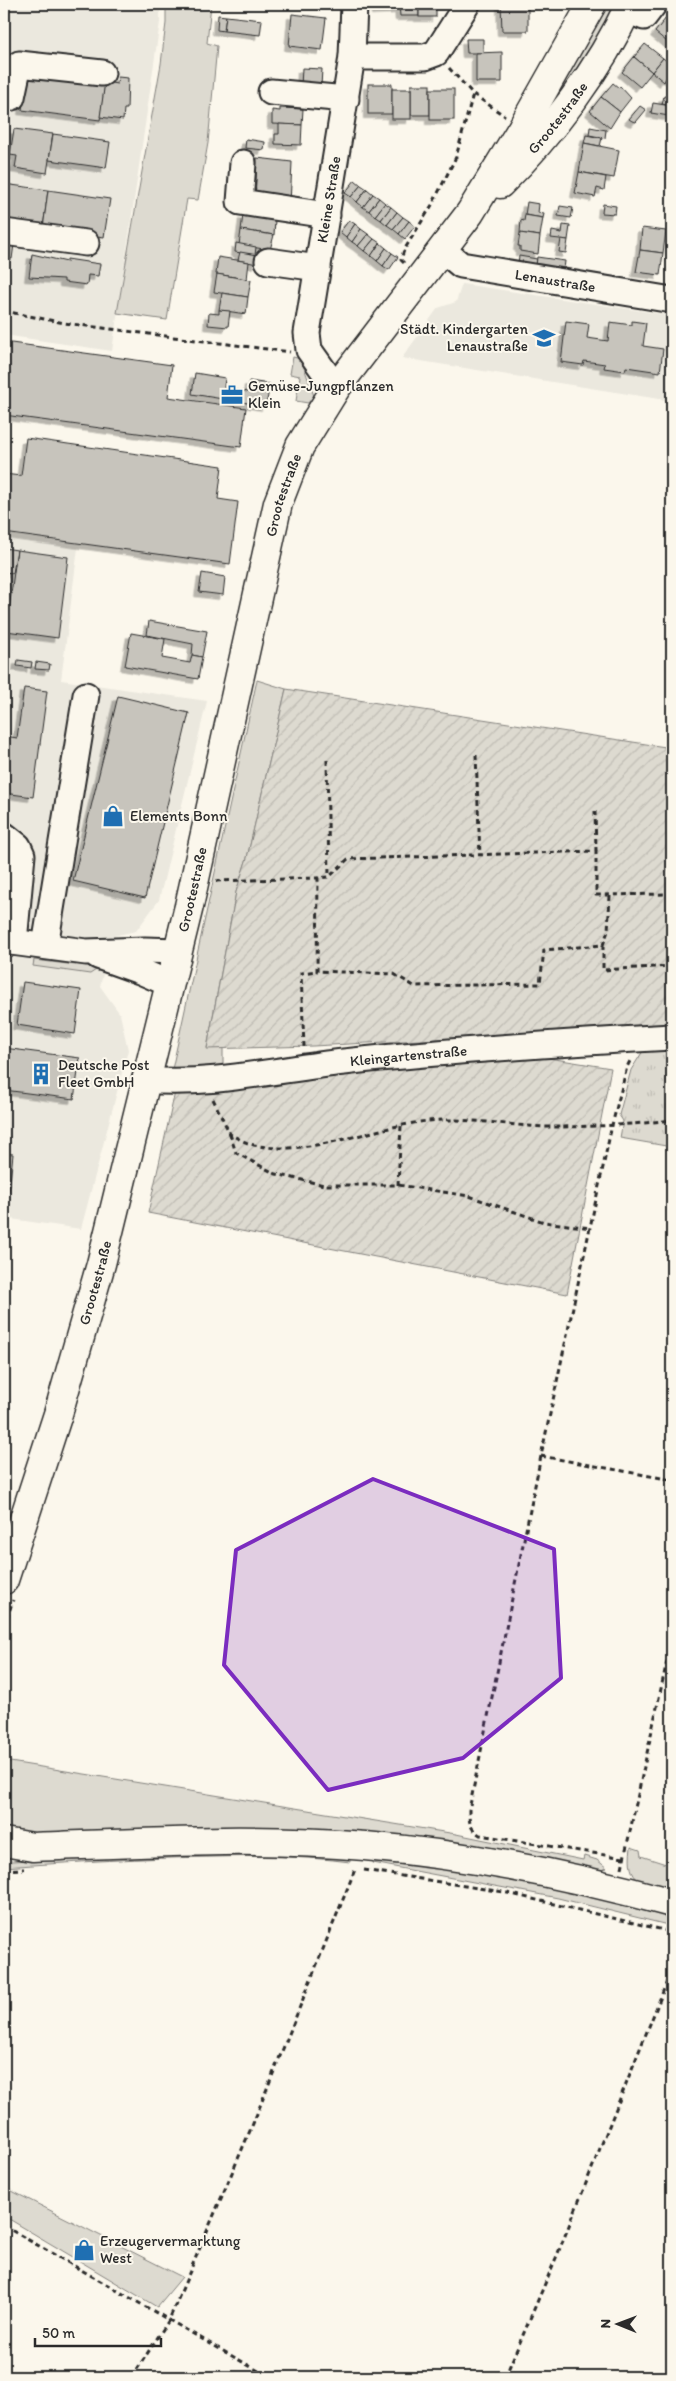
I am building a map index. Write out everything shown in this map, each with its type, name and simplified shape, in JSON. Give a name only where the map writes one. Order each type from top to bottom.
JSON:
[{"type":"main road","name":"Grootestraße","points":[[4,1580],[58,1414],[98,1273],[170,984],[224,756],[278,503],[300,446],[336,388],[470,213],[522,128],[592,4]]},
{"type":"main road","name":"Grootestraße","points":[[470,213],[534,150],[589,75],[628,7]]},
{"type":"main road","points":[[4,1842],[33,1847],[243,1842],[359,1857],[437,1853],[508,1864],[618,1888],[672,1903]]},
{"type":"main road","points":[[4,1854],[33,1847]]},
{"type":"street","name":"Kleine Straße","points":[[309,350],[307,333],[352,57],[354,4]]},
{"type":"street","points":[[352,57],[425,57],[436,53],[467,4]]},
{"type":"street","name":"Grootestraße","points":[[628,7],[644,17],[654,4]]},
{"type":"street","points":[[4,99],[12,97],[19,64],[102,73]]},
{"type":"street","points":[[271,92],[346,99]]},
{"type":"street","points":[[243,163],[240,202],[327,215]]},
{"type":"street","points":[[4,232],[86,243]]},
{"type":"street","name":"Lenaustraße","points":[[443,250],[461,265],[672,300]]},
{"type":"street","points":[[268,261],[318,268]]},
{"type":"street","points":[[309,350],[336,388]]},
{"type":"street","points":[[46,946],[86,695]]},
{"type":"street","points":[[4,835],[18,846],[22,855],[12,884],[9,941],[86,952],[178,951]]},
{"type":"street","points":[[86,952],[170,984]]},
{"type":"street","name":"Kleingartenstraße","points":[[145,1080],[166,1082],[204,1080],[304,1066],[456,1050],[672,1037]]},
{"type":"path","points":[[436,53],[473,94],[522,128]]},
{"type":"path","points":[[411,268],[401,260],[404,250],[432,205],[456,157],[473,94]]},
{"type":"path","points":[[4,310],[64,323],[150,335],[288,352],[309,350]]},
{"type":"path","points":[[476,755],[480,856]]},
{"type":"path","points":[[327,760],[329,877]]},
{"type":"path","points":[[596,811],[596,895],[672,894]]},
{"type":"path","points":[[213,881],[329,877],[348,860],[596,851]]},
{"type":"path","points":[[317,971],[318,878]]},
{"type":"path","points":[[610,896],[608,931],[603,945],[603,970],[672,966]]},
{"type":"path","points":[[304,1066],[301,973],[317,971],[394,974],[414,986],[540,984],[544,950],[603,945]]},
{"type":"path","points":[[624,1858],[480,1835],[473,1830],[469,1823],[471,1801],[541,1456],[612,1125],[627,1067],[642,1039]]},
{"type":"path","points":[[204,1080],[230,1134],[236,1153],[276,1174],[324,1185],[398,1185],[469,1196],[544,1222],[591,1228]]},
{"type":"path","points":[[230,1134],[253,1144],[278,1148],[324,1144],[401,1126],[447,1120],[547,1127],[612,1125],[672,1120]]},
{"type":"path","points":[[398,1185],[401,1126]]},
{"type":"path","points":[[541,1456],[672,1480]]},
{"type":"path","points":[[618,1888],[672,1638]]},
{"type":"path","points":[[132,2377],[169,2320],[252,2126],[359,1857],[672,1932]]},
{"type":"path","points":[[505,2377],[556,2258],[672,1969]]},
{"type":"path","points":[[4,2226],[269,2377]]},
{"type":"highlighted area","points":[[373,1479],[554,1549],[561,1678],[463,1758],[328,1790],[224,1665],[236,1550]]},
{"type":"shaded area","points":[[4,4],[160,4],[160,22],[112,351],[4,335]]},
{"type":"shaded area","name":"Städt. Kindergarten Lenaustraße","points":[[462,284],[669,315],[672,317],[672,401],[402,358],[438,308],[456,302]]},
{"type":"shaded area","points":[[4,538],[78,548],[61,680],[207,701],[159,900],[136,931],[113,936],[100,986],[120,1014],[128,1050],[81,1229],[4,1218]]},
{"type":"green space","points":[[166,4],[211,4],[207,43],[217,46],[208,143],[198,200],[187,199],[167,320],[117,313],[161,64],[166,23]]},
{"type":"green space","points":[[600,4],[619,4],[571,84],[515,149]]},
{"type":"green space","points":[[293,357],[301,359],[314,396],[308,403],[296,401],[300,376],[290,374]]},
{"type":"green space","points":[[257,680],[286,689],[247,858],[236,892],[207,1048],[223,1048],[223,1068],[171,1074]]},
{"type":"green space","points":[[286,689],[672,748],[672,1026],[313,1046],[207,1049],[236,892],[247,858]]},
{"type":"green space","points":[[34,960],[76,965],[77,960],[102,966],[90,974],[33,966]]},
{"type":"green space","points":[[672,1026],[672,1147],[620,1138],[623,1121],[619,1115],[631,1070],[648,1043]]},
{"type":"green space","points":[[536,1056],[611,1068],[567,1294],[148,1213],[175,1092]]},
{"type":"green space","points":[[4,1761],[456,1834],[583,1860],[584,1856],[597,1860],[607,1868],[597,1872],[4,1833]]},
{"type":"green space","points":[[631,1847],[640,1850],[641,1856],[672,1866],[672,1893],[652,1887],[638,1880],[631,1868]]},
{"type":"green space","points":[[167,1853],[350,1855],[350,1862],[299,1858],[230,1857],[135,1859],[4,1867],[4,1862],[12,1861]]},
{"type":"green space","points":[[374,1857],[480,1870],[672,1914],[672,1926],[558,1898],[373,1863]]},
{"type":"green space","points":[[4,2187],[182,2277],[157,2307],[4,2216]]},
{"type":"building","points":[[376,4],[399,4],[400,9],[376,10]]},
{"type":"building","points":[[399,4],[419,4],[419,16],[400,16]]},
{"type":"building","points":[[419,4],[436,4],[436,17],[419,17]]},
{"type":"building","points":[[501,4],[528,4],[528,31],[502,31]]},
{"type":"building","points":[[292,14],[326,18],[322,50],[289,46]]},
{"type":"building","points":[[218,15],[226,16],[224,31],[217,30]]},
{"type":"building","points":[[226,16],[262,20],[260,35],[224,31]]},
{"type":"building","points":[[666,18],[672,23],[672,46],[655,32]]},
{"type":"building","points":[[466,39],[483,39],[483,53],[467,53]]},
{"type":"building","points":[[645,44],[663,58],[652,72],[634,57]]},
{"type":"building","points":[[502,52],[502,82],[476,82],[476,53]]},
{"type":"building","points":[[634,57],[652,72],[640,87],[622,72]]},
{"type":"building","points":[[663,58],[672,65],[672,77],[670,79],[666,78],[664,82],[652,72]]},
{"type":"building","points":[[302,68],[322,69],[321,87],[301,86]]},
{"type":"building","points":[[27,74],[105,84],[100,120],[22,110]]},
{"type":"building","points":[[118,77],[128,78],[127,109],[124,109],[123,120],[100,117],[105,82],[117,84]]},
{"type":"building","points":[[613,83],[619,88],[620,86],[631,98],[620,112],[601,97]]},
{"type":"building","points":[[368,84],[392,84],[392,114],[368,114]]},
{"type":"building","points":[[411,85],[430,85],[430,115],[411,115]]},
{"type":"building","points":[[392,89],[411,89],[411,119],[392,119]]},
{"type":"building","points":[[430,89],[454,89],[454,120],[430,120]]},
{"type":"building","points":[[664,96],[672,97],[672,106],[662,104]]},
{"type":"building","points":[[601,97],[620,112],[610,128],[590,111]]},
{"type":"building","points":[[653,103],[671,106],[669,116],[651,113]]},
{"type":"building","points":[[640,106],[646,110],[636,122],[629,119]]},
{"type":"building","points":[[280,108],[303,109],[302,125],[272,124],[272,110],[280,111]]},
{"type":"building","points":[[279,124],[302,125],[301,145],[275,144],[275,134],[279,134]]},
{"type":"building","points":[[590,127],[606,130],[605,138],[589,135]]},
{"type":"building","points":[[14,129],[53,134],[47,173],[15,168],[17,156],[10,155]]},
{"type":"building","points":[[53,134],[110,142],[106,168],[49,160]]},
{"type":"building","points":[[586,135],[602,138],[600,146],[584,143]]},
{"type":"building","points":[[246,139],[265,142],[264,150],[245,148]]},
{"type":"building","points":[[584,143],[619,150],[614,178],[579,172]]},
{"type":"building","points":[[257,158],[292,162],[290,205],[255,202]]},
{"type":"building","points":[[579,172],[606,177],[604,190],[597,188],[595,197],[575,193]]},
{"type":"building","points":[[355,180],[361,185],[351,197],[345,193]]},
{"type":"building","points":[[4,184],[48,190],[43,228],[4,222]]},
{"type":"building","points":[[361,185],[367,189],[357,202],[351,197]]},
{"type":"building","points":[[367,189],[373,194],[363,207],[357,202]]},
{"type":"building","points":[[48,190],[110,199],[104,237],[43,228]]},
{"type":"building","points":[[373,194],[379,198],[369,211],[363,207]]},
{"type":"building","points":[[379,198],[385,203],[375,216],[369,211]]},
{"type":"building","points":[[527,202],[539,204],[538,213],[544,214],[543,218],[525,215]]},
{"type":"building","points":[[385,203],[391,207],[381,220],[375,216]]},
{"type":"building","points":[[603,204],[616,206],[615,214],[602,213]]},
{"type":"building","points":[[560,206],[573,208],[571,218],[558,216]]},
{"type":"building","points":[[391,207],[397,212],[387,225],[381,220]]},
{"type":"building","points":[[397,212],[403,217],[393,229],[387,225]]},
{"type":"building","points":[[243,215],[275,220],[274,235],[241,230]]},
{"type":"building","points":[[525,215],[543,218],[540,236],[520,233],[521,220],[524,221]]},
{"type":"building","points":[[403,217],[409,221],[399,234],[393,229]]},
{"type":"building","points":[[349,220],[355,224],[346,237],[340,232]]},
{"type":"building","points":[[409,221],[415,226],[405,239],[399,234]]},
{"type":"building","points":[[355,224],[361,229],[352,242],[346,237]]},
{"type":"building","points":[[563,225],[570,226],[568,240],[551,238],[552,231],[562,233]]},
{"type":"building","points":[[642,228],[666,231],[663,253],[640,250]]},
{"type":"building","points":[[361,229],[368,234],[358,246],[352,242]]},
{"type":"building","points":[[241,230],[274,235],[270,250],[239,245]]},
{"type":"building","points":[[520,233],[540,236],[538,254],[520,251],[520,246],[518,246]]},
{"type":"building","points":[[368,234],[374,239],[364,251],[358,246]]},
{"type":"building","points":[[374,239],[380,243],[371,256],[364,251]]},
{"type":"building","points":[[561,239],[568,240],[566,253],[559,252]]},
{"type":"building","points":[[4,243],[14,244],[12,259],[4,258]]},
{"type":"building","points":[[236,243],[256,247],[255,255],[235,252]]},
{"type":"building","points":[[380,243],[386,248],[377,261],[371,256]]},
{"type":"building","points":[[386,248],[392,253],[383,266],[377,261]]},
{"type":"building","points":[[640,250],[663,253],[660,275],[636,272]]},
{"type":"building","points":[[240,252],[258,255],[257,264],[238,260]]},
{"type":"building","points":[[392,253],[398,257],[389,270],[383,266]]},
{"type":"building","points":[[32,254],[67,262],[67,259],[100,264],[98,276],[88,275],[87,285],[64,282],[64,279],[29,277]]},
{"type":"building","points":[[519,256],[537,259],[536,266],[518,263]]},
{"type":"building","points":[[218,257],[249,262],[247,279],[216,274]]},
{"type":"building","points":[[537,257],[565,261],[564,269],[536,266]]},
{"type":"building","points":[[217,274],[251,280],[248,297],[214,292]]},
{"type":"building","points":[[222,293],[248,297],[246,314],[219,310]]},
{"type":"building","points":[[219,310],[230,311],[228,327],[208,325],[209,313],[219,314]]},
{"type":"building","points":[[566,321],[589,324],[587,338],[608,341],[610,322],[632,325],[632,321],[646,323],[643,346],[663,349],[660,372],[626,367],[625,371],[604,368],[605,364],[584,361],[583,365],[561,362]]},
{"type":"building","points":[[4,342],[172,365],[168,397],[246,408],[241,447],[4,415]]},
{"type":"building","points":[[195,373],[225,378],[224,388],[248,392],[249,381],[270,384],[266,406],[192,394]]},
{"type":"building","points":[[26,438],[222,466],[218,499],[238,502],[230,564],[4,533],[4,474],[21,476]]},
{"type":"building","points":[[4,548],[17,550],[13,573],[4,572]]},
{"type":"building","points":[[17,550],[68,557],[58,638],[6,631]]},
{"type":"building","points":[[202,573],[225,577],[223,595],[199,592]]},
{"type":"building","points":[[149,621],[207,631],[202,657],[192,655],[193,644],[147,635]]},
{"type":"building","points":[[131,633],[165,639],[162,658],[190,663],[192,655],[202,657],[198,679],[125,666]]},
{"type":"building","points":[[18,660],[32,662],[31,668],[17,666]]},
{"type":"building","points":[[36,662],[50,664],[49,670],[35,669]]},
{"type":"building","points":[[24,688],[47,691],[33,797],[4,793],[9,755],[4,754],[5,736],[17,738]]},
{"type":"building","points":[[118,696],[189,713],[145,898],[73,881]]},
{"type":"building","points":[[23,982],[81,990],[75,1034],[17,1025]]},
{"type":"building","name":"Deutsche Post Fleet GmbH","points":[[4,1048],[80,1058],[74,1099],[4,1090]]},
{"type":"building","points":[[4,1153],[13,1154],[9,1193],[4,1193]]},
{"type":"place","name":"Städt. Kindergarten Lenaustraße","points":[[544,338]]},
{"type":"place","name":"Gemüse-Jungpflanzen Klein","points":[[232,395]]},
{"type":"place","name":"Elements Bonn","points":[[113,816]]},
{"type":"place","name":"Deutsche Post Fleet GmbH","points":[[41,1074]]},
{"type":"place","name":"Erzeugervermarktung West","points":[[84,2250]]}]
